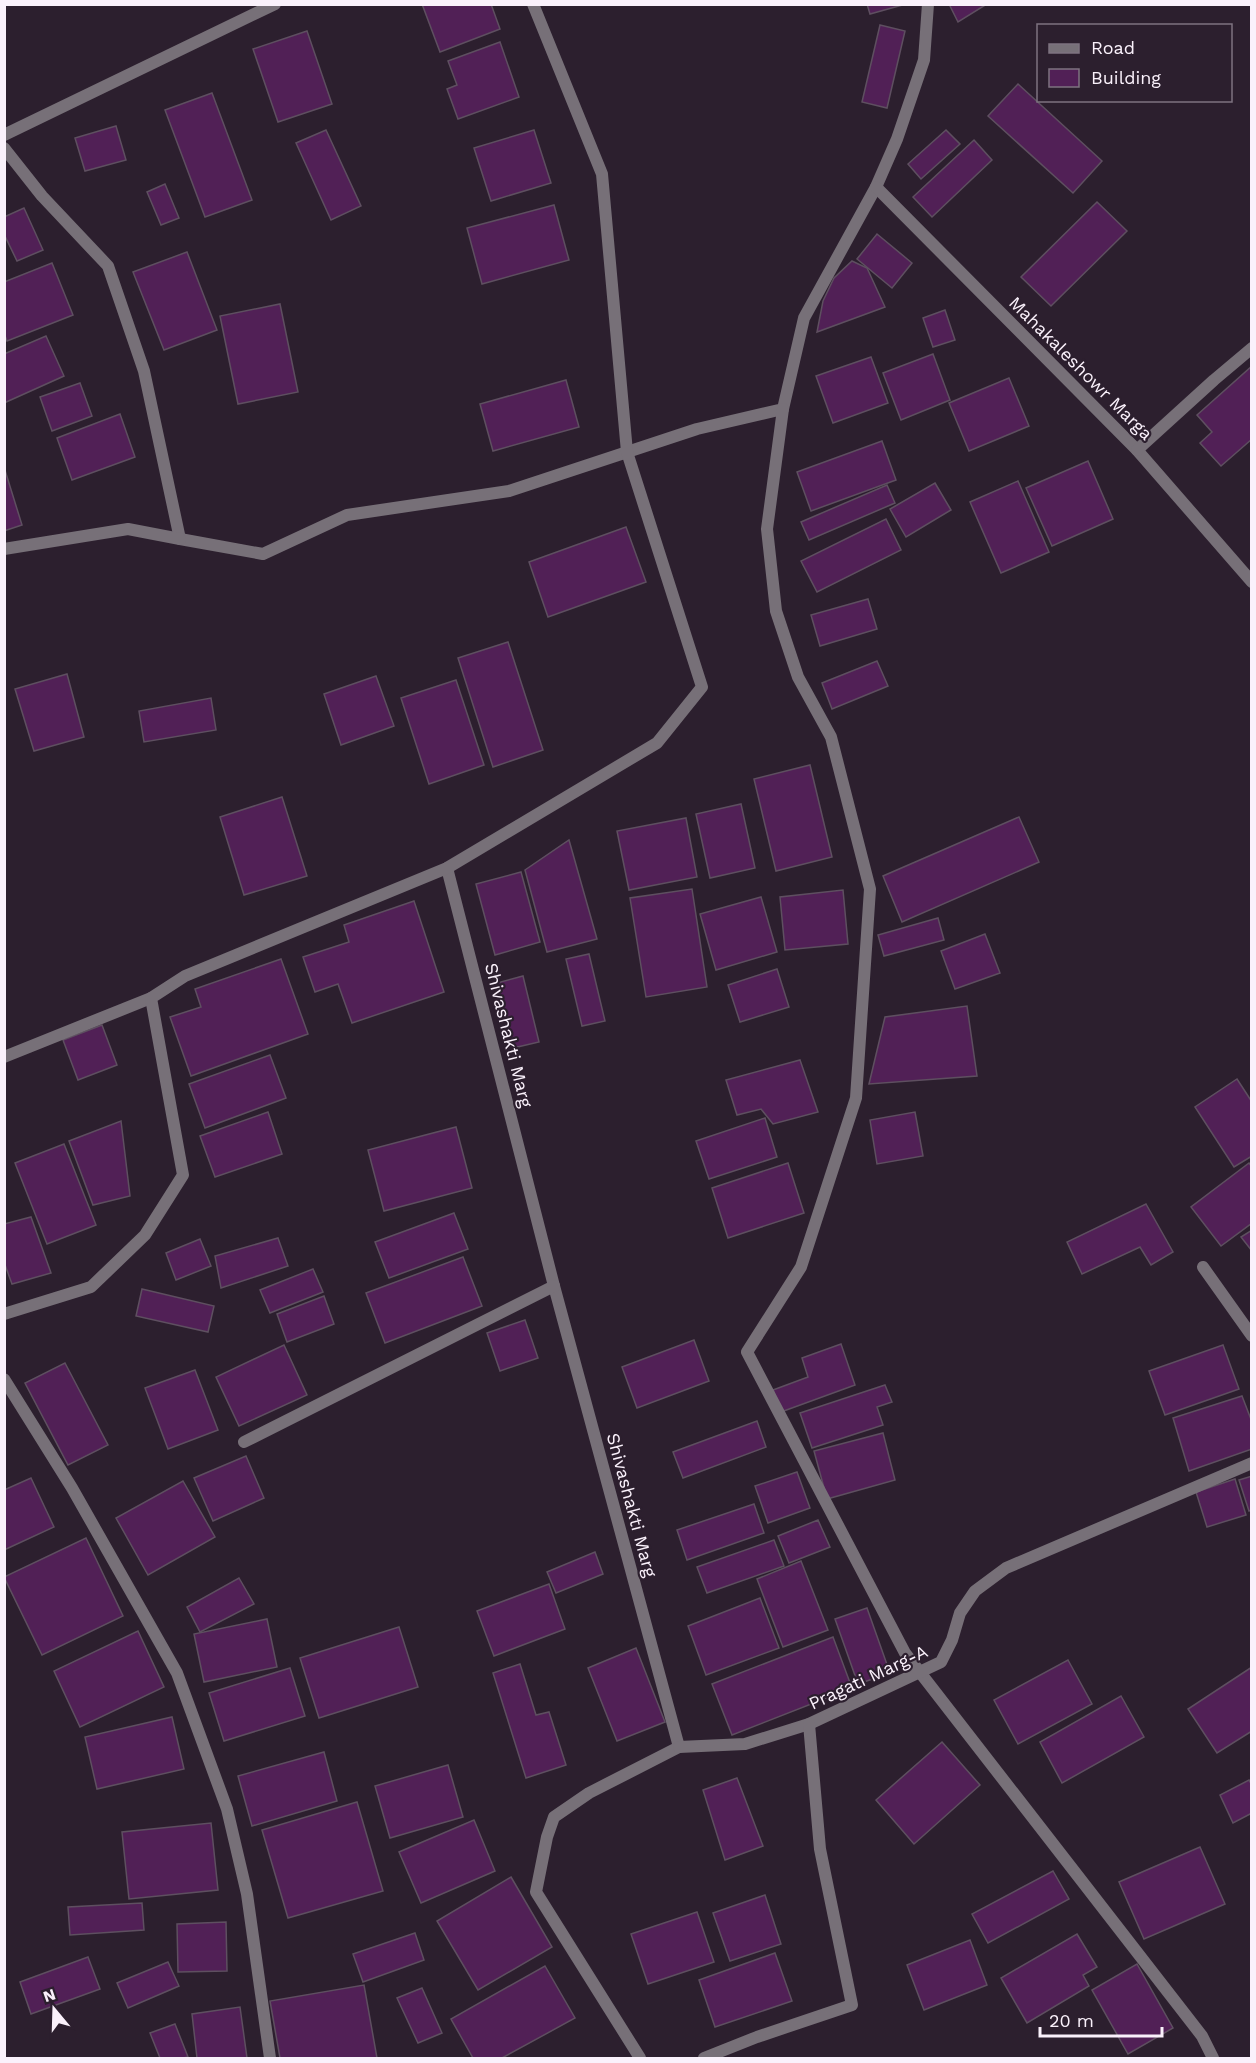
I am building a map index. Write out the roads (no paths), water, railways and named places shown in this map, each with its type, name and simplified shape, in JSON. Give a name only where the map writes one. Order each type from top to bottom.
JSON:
[{"type":"street","points":[[4,135],[275,4]]},
{"type":"street","points":[[4,1057],[151,998],[186,976],[447,868],[657,743],[702,687],[627,452],[602,174],[533,4]]},
{"type":"street","points":[[928,4],[924,60],[897,139],[876,187],[804,318],[783,409],[767,529],[776,611],[798,677],[831,737],[870,889],[856,1098],[801,1266],[747,1352],[905,1653],[1202,2036],[1214,2058]]},
{"type":"street","points":[[4,148],[42,196],[108,266],[144,370],[180,539]]},
{"type":"street","name":"Mahakaleshowr Marga","points":[[876,187],[1137,450],[1251,582]]},
{"type":"street","points":[[1137,450],[1251,348]]},
{"type":"street","points":[[4,549],[128,529],[263,554],[347,515],[509,491],[697,429],[783,409]]},
{"type":"street","name":"Shivashakti Marg","points":[[447,868],[554,1286],[679,1747]]},
{"type":"street","points":[[4,1314],[91,1287],[145,1234],[183,1175],[151,998]]},
{"type":"street","points":[[1203,1268],[1251,1336]]},
{"type":"street","points":[[244,1442],[554,1286]]},
{"type":"street","points":[[4,1379],[72,1488],[177,1673],[227,1809],[246,1894],[270,2058]]},
{"type":"street","name":"Pragati Marg-A","points":[[679,1747],[745,1744],[809,1724],[922,1672],[942,1662],[952,1640],[960,1612],[975,1591],[1006,1568],[1251,1463]]},
{"type":"street","points":[[704,2058],[757,2037],[852,2005],[820,1849],[809,1724]]},
{"type":"street","points":[[640,2058],[536,1892],[547,1837],[554,1817],[589,1792],[679,1747]]}]
